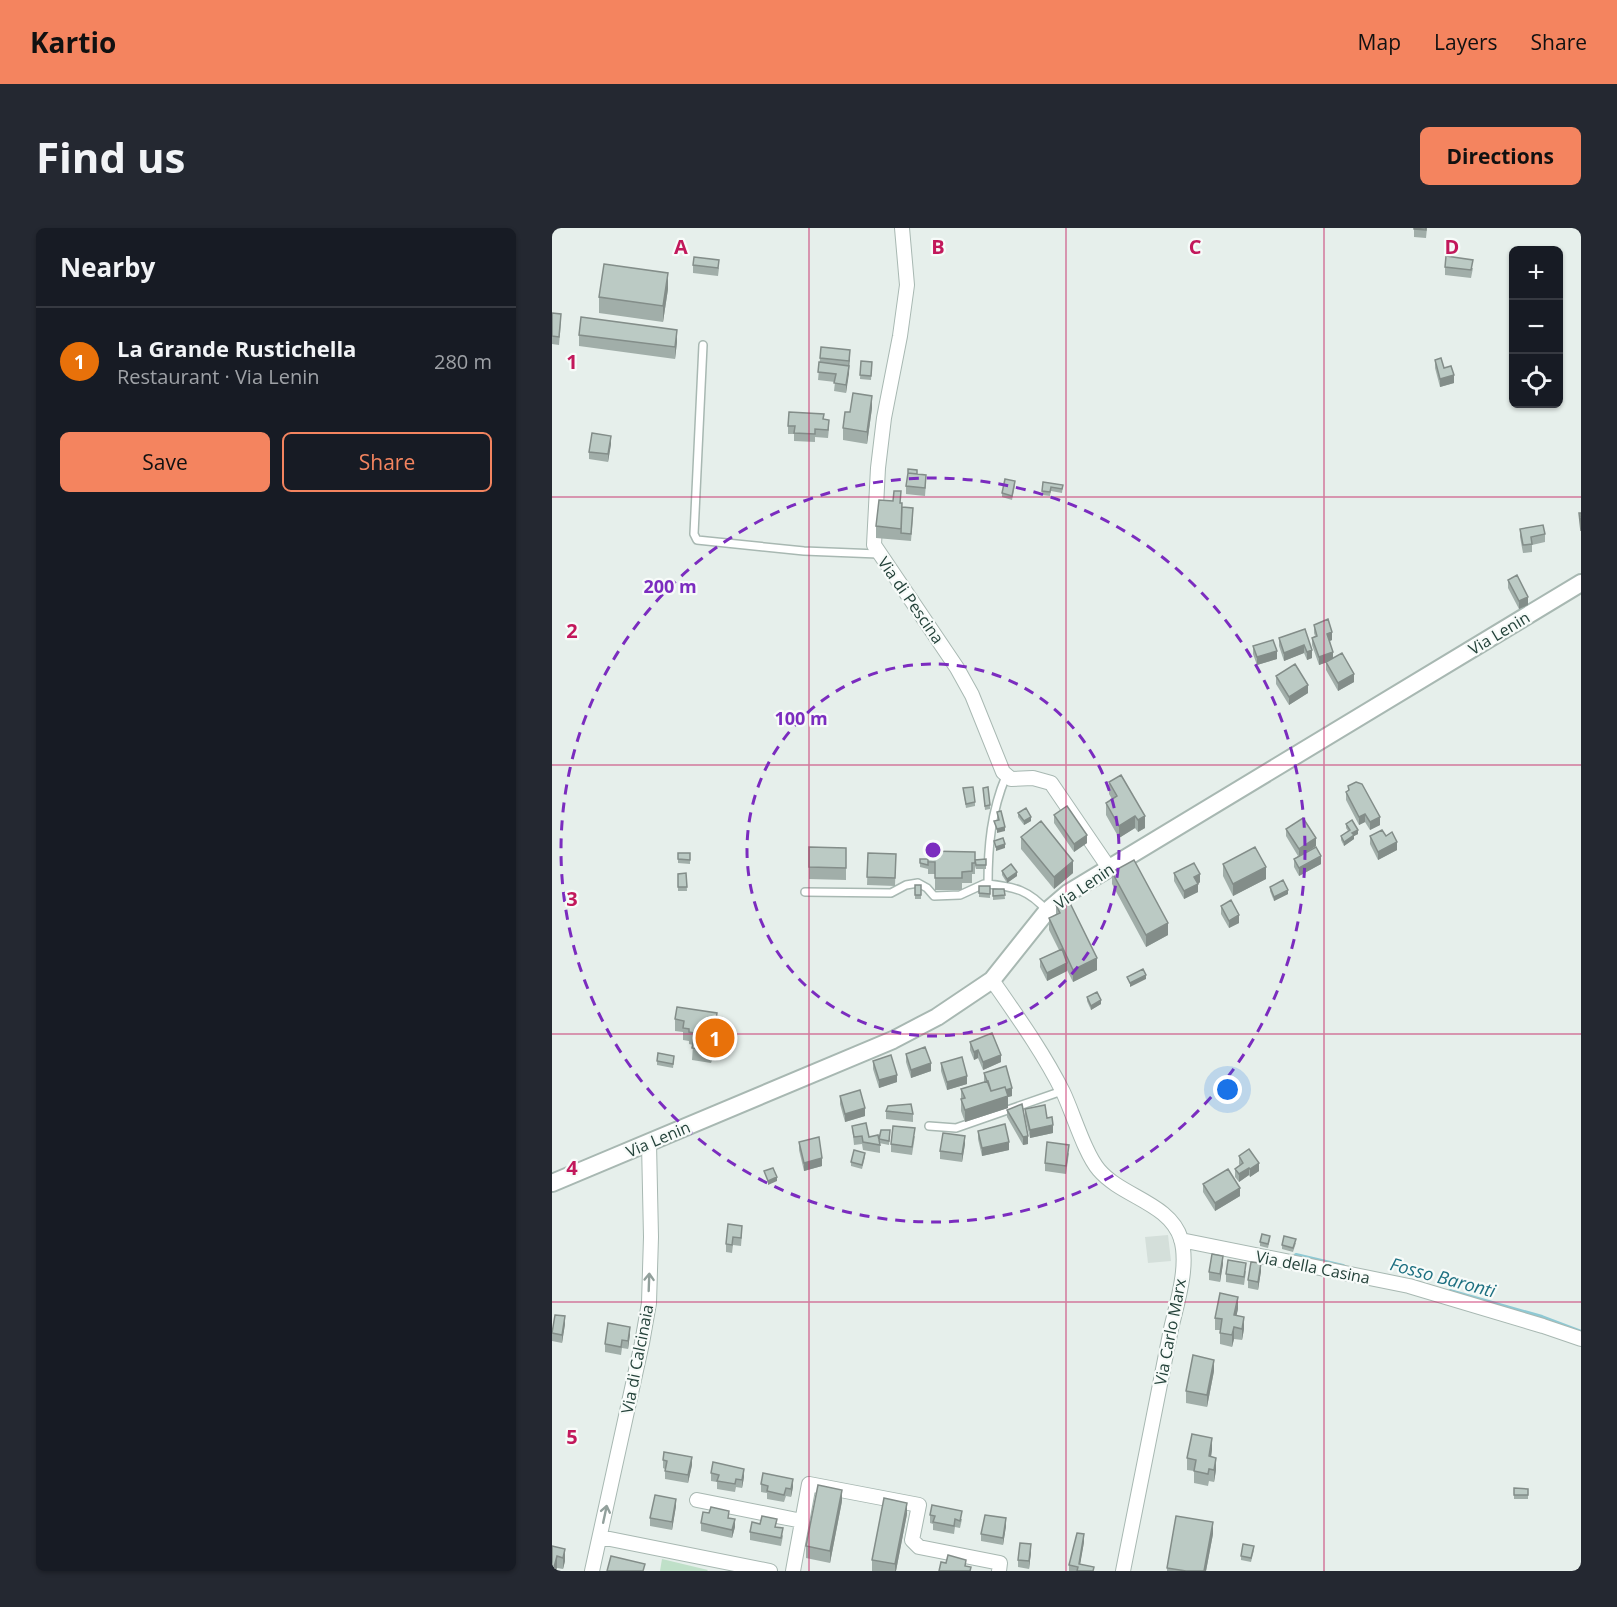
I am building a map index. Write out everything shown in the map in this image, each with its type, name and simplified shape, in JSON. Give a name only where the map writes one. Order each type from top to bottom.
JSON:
[{"type":"street","name":"Via di Pescina","points":[[902,228],[907,285],[884,418],[878,468],[874,545],[957,668],[972,695],[993,752],[1006,777]]},
{"type":"street","name":"Via Lenin","points":[[552,1183],[893,1040],[937,1017],[992,980],[1047,911],[1068,893],[1581,583]]},
{"type":"street","points":[[1006,777],[1017,780],[1042,779],[1051,783],[1108,868]]},
{"type":"street","points":[[992,980],[1037,1046],[1062,1091],[1096,1166],[1108,1181],[1167,1217],[1174,1225],[1181,1240]]},
{"type":"street","name":"Via di Calcinaia","points":[[592,1571],[649,1304],[651,1237],[649,1143]]},
{"type":"street","name":"Via della Casina","points":[[1181,1240],[1408,1286],[1581,1339]]},
{"type":"street","name":"Via Carlo Marx","points":[[1123,1571],[1180,1292],[1183,1261],[1181,1240]]},
{"type":"street","points":[[793,1571],[809,1484],[919,1505],[912,1540],[919,1547],[1000,1563],[999,1571]]},
{"type":"street","points":[[698,1500],[802,1521]]},
{"type":"street","points":[[600,1537],[770,1571]]},
{"type":"lane","points":[[704,345],[694,534],[697,540],[804,551],[879,554]]},
{"type":"lane","points":[[988,884],[988,850],[992,820],[1006,777]]},
{"type":"lane","points":[[805,892],[891,893],[906,885],[918,883],[934,896],[960,896],[988,884],[1021,889],[1038,901],[1047,911]]},
{"type":"lane","points":[[929,1126],[956,1128],[1062,1091]]},
{"type":"shaded area","points":[[1168,1235],[1171,1261],[1148,1263],[1145,1237]]},
{"type":"green space","points":[[662,1559],[708,1570],[660,1571]]},
{"type":"building","points":[[1446,256],[1473,260],[1471,270],[1445,267]]},
{"type":"building","points":[[694,257],[719,260],[718,268],[693,265]]},
{"type":"building","points":[[604,264],[668,273],[663,306],[599,297]]},
{"type":"building","points":[[552,313],[561,314],[559,337],[552,336]]},
{"type":"building","points":[[581,317],[677,330],[675,347],[579,335]]},
{"type":"building","points":[[821,347],[850,350],[849,361],[820,358]]},
{"type":"building","points":[[1441,358],[1444,368],[1451,366],[1454,375],[1440,379],[1435,360]]},
{"type":"building","points":[[861,361],[872,362],[871,376],[860,375]]},
{"type":"building","points":[[819,362],[849,366],[846,385],[834,383],[836,374],[818,372]]},
{"type":"building","points":[[853,393],[872,396],[867,432],[843,428],[845,412],[850,412]]},
{"type":"building","points":[[789,412],[824,414],[823,419],[829,420],[828,430],[815,429],[815,434],[794,433],[795,426],[788,426]]},
{"type":"building","points":[[592,433],[611,436],[608,454],[589,452]]},
{"type":"building","points":[[908,469],[917,470],[917,474],[908,473]]},
{"type":"building","points":[[908,473],[926,475],[925,488],[906,486]]},
{"type":"building","points":[[1005,479],[1015,481],[1012,496],[1002,493]]},
{"type":"building","points":[[1043,482],[1063,485],[1062,489],[1051,487],[1050,492],[1042,491]]},
{"type":"building","points":[[894,491],[901,491],[901,529],[876,526],[879,500],[893,501]]},
{"type":"building","points":[[902,507],[913,508],[911,534],[901,533]]},
{"type":"building","points":[[1543,525],[1545,534],[1531,537],[1532,544],[1523,545],[1520,529]]},
{"type":"building","points":[[1517,575],[1528,597],[1519,601],[1508,580]]},
{"type":"building","points":[[1328,619],[1332,632],[1327,634],[1333,652],[1319,657],[1312,638],[1317,636],[1314,625]]},
{"type":"building","points":[[1305,629],[1312,650],[1307,652],[1304,645],[1284,653],[1279,638]]},
{"type":"building","points":[[1273,640],[1277,651],[1257,657],[1253,646]]},
{"type":"building","points":[[1342,653],[1354,674],[1338,683],[1326,662]]},
{"type":"building","points":[[1295,664],[1308,685],[1289,697],[1276,676]]},
{"type":"building","points":[[1121,775],[1145,816],[1138,820],[1135,816],[1119,826],[1106,803],[1117,796],[1109,782]]},
{"type":"building","points":[[1356,782],[1362,784],[1380,817],[1370,822],[1365,814],[1359,817],[1346,792],[1349,790],[1348,786]]},
{"type":"building","points":[[973,787],[975,802],[966,804],[963,788]]},
{"type":"building","points":[[988,787],[990,805],[985,806],[983,788]]},
{"type":"building","points":[[1067,806],[1087,835],[1074,844],[1054,815]]},
{"type":"building","points":[[1026,808],[1031,817],[1024,821],[1018,813]]},
{"type":"building","points":[[1001,811],[1005,827],[997,829],[994,821],[999,820],[997,812]]},
{"type":"building","points":[[1303,818],[1316,838],[1299,849],[1286,829]]},
{"type":"building","points":[[1352,820],[1358,830],[1344,842],[1341,836],[1350,830],[1346,824]]},
{"type":"building","points":[[1041,821],[1073,861],[1054,877],[1021,837]]},
{"type":"building","points":[[1382,830],[1386,836],[1392,832],[1397,842],[1378,852],[1370,836]]},
{"type":"building","points":[[1003,838],[1005,844],[996,847],[994,841]]},
{"type":"building","points":[[809,847],[846,848],[846,868],[809,867]]},
{"type":"building","points":[[1255,847],[1266,867],[1233,884],[1223,864]]},
{"type":"building","points":[[1316,847],[1321,856],[1299,868],[1294,859]]},
{"type":"building","points":[[928,851],[975,852],[975,863],[972,863],[972,871],[962,872],[962,878],[935,878],[935,862],[928,862]]},
{"type":"building","points":[[678,853],[690,853],[690,860],[678,859]]},
{"type":"building","points":[[868,853],[896,854],[895,878],[867,877]]},
{"type":"building","points":[[920,859],[928,859],[928,865],[920,863]]},
{"type":"building","points":[[986,859],[986,865],[976,865],[975,860]]},
{"type":"building","points":[[1134,860],[1168,923],[1146,935],[1112,872]]},
{"type":"building","points":[[1194,863],[1200,874],[1194,877],[1198,884],[1184,891],[1174,873]]},
{"type":"building","points":[[1011,864],[1017,872],[1007,879],[1002,871]]},
{"type":"building","points":[[686,873],[687,887],[678,887],[678,874]]},
{"type":"building","points":[[1283,880],[1288,890],[1274,897],[1270,887]]},
{"type":"building","points":[[915,885],[921,885],[921,895],[915,895]]},
{"type":"building","points":[[979,886],[990,886],[990,894],[979,893]]},
{"type":"building","points":[[993,889],[1004,889],[1005,895],[993,896]]},
{"type":"building","points":[[1068,899],[1097,958],[1073,970],[1049,918],[1060,913],[1056,905]]},
{"type":"building","points":[[1231,900],[1239,915],[1229,921],[1221,906]]},
{"type":"building","points":[[1062,949],[1067,963],[1047,973],[1040,959]]},
{"type":"building","points":[[1143,969],[1146,975],[1130,983],[1127,977]]},
{"type":"building","points":[[1097,992],[1101,1000],[1091,1006],[1087,997]]},
{"type":"building","points":[[677,1007],[717,1013],[711,1051],[692,1048],[695,1033],[683,1028],[684,1021],[675,1019]]},
{"type":"building","points":[[716,1027],[725,1028],[722,1047],[713,1046]]},
{"type":"building","points":[[992,1033],[1001,1055],[983,1062],[978,1050],[974,1052],[970,1042]]},
{"type":"building","points":[[925,1047],[931,1063],[911,1070],[906,1054]]},
{"type":"building","points":[[658,1053],[674,1056],[673,1064],[657,1061]]},
{"type":"building","points":[[891,1055],[897,1075],[879,1080],[873,1061]]},
{"type":"building","points":[[962,1057],[967,1076],[947,1082],[941,1063]]},
{"type":"building","points":[[1006,1066],[1012,1088],[1006,1090],[1005,1087],[991,1091],[984,1073]]},
{"type":"building","points":[[988,1081],[991,1091],[1005,1087],[1008,1096],[965,1110],[961,1099],[965,1098],[961,1089]]},
{"type":"building","points":[[860,1090],[865,1108],[845,1114],[840,1096]]},
{"type":"building","points":[[911,1104],[913,1114],[886,1111],[888,1106]]},
{"type":"building","points":[[1022,1104],[1028,1136],[1023,1137],[1007,1110]]},
{"type":"building","points":[[1045,1105],[1047,1118],[1052,1117],[1053,1125],[1030,1130],[1025,1109]]},
{"type":"building","points":[[866,1123],[869,1137],[878,1135],[880,1145],[863,1142],[862,1136],[854,1137],[852,1126]]},
{"type":"building","points":[[1005,1124],[1009,1142],[982,1148],[978,1131]]},
{"type":"building","points":[[893,1126],[915,1128],[912,1147],[891,1144]]},
{"type":"building","points":[[881,1130],[890,1130],[889,1141],[879,1139]]},
{"type":"building","points":[[943,1133],[965,1136],[962,1154],[940,1151]]},
{"type":"building","points":[[819,1137],[822,1158],[804,1163],[799,1142]]},
{"type":"building","points":[[1047,1142],[1069,1145],[1066,1166],[1045,1163]]},
{"type":"building","points":[[1249,1149],[1259,1163],[1239,1174],[1235,1169],[1243,1163],[1239,1156]]},
{"type":"building","points":[[854,1150],[865,1153],[862,1165],[851,1162]]},
{"type":"building","points":[[773,1168],[777,1177],[768,1181],[764,1171]]},
{"type":"building","points":[[1228,1169],[1240,1188],[1215,1203],[1203,1184]]},
{"type":"building","points":[[728,1224],[742,1226],[741,1238],[733,1237],[732,1245],[726,1244]]},
{"type":"building","points":[[1262,1234],[1270,1236],[1268,1244],[1260,1242]]},
{"type":"building","points":[[1284,1236],[1296,1239],[1293,1248],[1282,1245]]},
{"type":"building","points":[[1212,1254],[1223,1256],[1220,1274],[1209,1272]]},
{"type":"building","points":[[1228,1260],[1246,1263],[1244,1277],[1226,1274]]},
{"type":"building","points":[[1251,1262],[1261,1263],[1258,1282],[1248,1280]]},
{"type":"building","points":[[1220,1293],[1238,1297],[1234,1315],[1244,1317],[1242,1329],[1234,1327],[1232,1335],[1220,1333],[1222,1319],[1215,1318]]},
{"type":"building","points":[[555,1315],[565,1316],[562,1335],[552,1333]]},
{"type":"building","points":[[608,1323],[630,1327],[628,1341],[622,1340],[621,1347],[605,1344]]},
{"type":"building","points":[[1193,1355],[1214,1360],[1207,1395],[1186,1391]]},
{"type":"building","points":[[1192,1434],[1212,1438],[1209,1456],[1216,1458],[1214,1470],[1209,1469],[1208,1474],[1194,1471],[1196,1460],[1187,1458]]},
{"type":"building","points":[[664,1452],[692,1457],[688,1475],[665,1471],[667,1461],[663,1460]]},
{"type":"building","points":[[713,1462],[744,1469],[742,1480],[736,1479],[735,1484],[717,1481],[719,1475],[711,1473]]},
{"type":"building","points":[[763,1473],[793,1479],[791,1489],[786,1488],[784,1495],[767,1491],[768,1486],[761,1484]]},
{"type":"building","points":[[818,1485],[842,1490],[830,1551],[806,1546]]},
{"type":"building","points":[[1514,1488],[1528,1489],[1528,1495],[1514,1495]]},
{"type":"building","points":[[655,1495],[676,1499],[672,1522],[650,1518]]},
{"type":"building","points":[[884,1498],[907,1503],[895,1564],[872,1560]]},
{"type":"building","points":[[932,1505],[962,1511],[960,1521],[955,1519],[954,1526],[933,1522],[935,1516],[930,1515]]},
{"type":"building","points":[[711,1507],[729,1511],[728,1518],[735,1519],[732,1530],[701,1523],[703,1512],[709,1513]]},
{"type":"building","points":[[985,1515],[1006,1518],[1003,1538],[981,1534]]},
{"type":"building","points":[[762,1516],[777,1519],[775,1527],[783,1528],[781,1538],[750,1532],[752,1522],[760,1524]]},
{"type":"building","points":[[1176,1516],[1213,1522],[1204,1571],[1167,1568]]},
{"type":"building","points":[[1077,1533],[1084,1534],[1079,1564],[1094,1567],[1093,1571],[1077,1571],[1078,1567],[1069,1565]]},
{"type":"building","points":[[1020,1543],[1031,1544],[1029,1561],[1018,1560]]},
{"type":"building","points":[[1243,1544],[1254,1546],[1251,1558],[1241,1556]]},
{"type":"building","points":[[552,1546],[565,1549],[563,1558],[557,1556],[553,1571],[552,1571]]},
{"type":"building","points":[[948,1555],[966,1560],[965,1566],[971,1567],[970,1571],[939,1571],[941,1562],[946,1563]]},
{"type":"building","points":[[611,1556],[645,1564],[643,1571],[607,1571]]},
{"type":"waterway","name":"Fosso Baronti","points":[[1296,1255],[1343,1266]]},
{"type":"waterway","name":"Fosso Baronti","points":[[1450,1291],[1542,1317],[1581,1332]]},
{"type":"place","name":"La Grande Rustichella","points":[[715,1038]]}]
